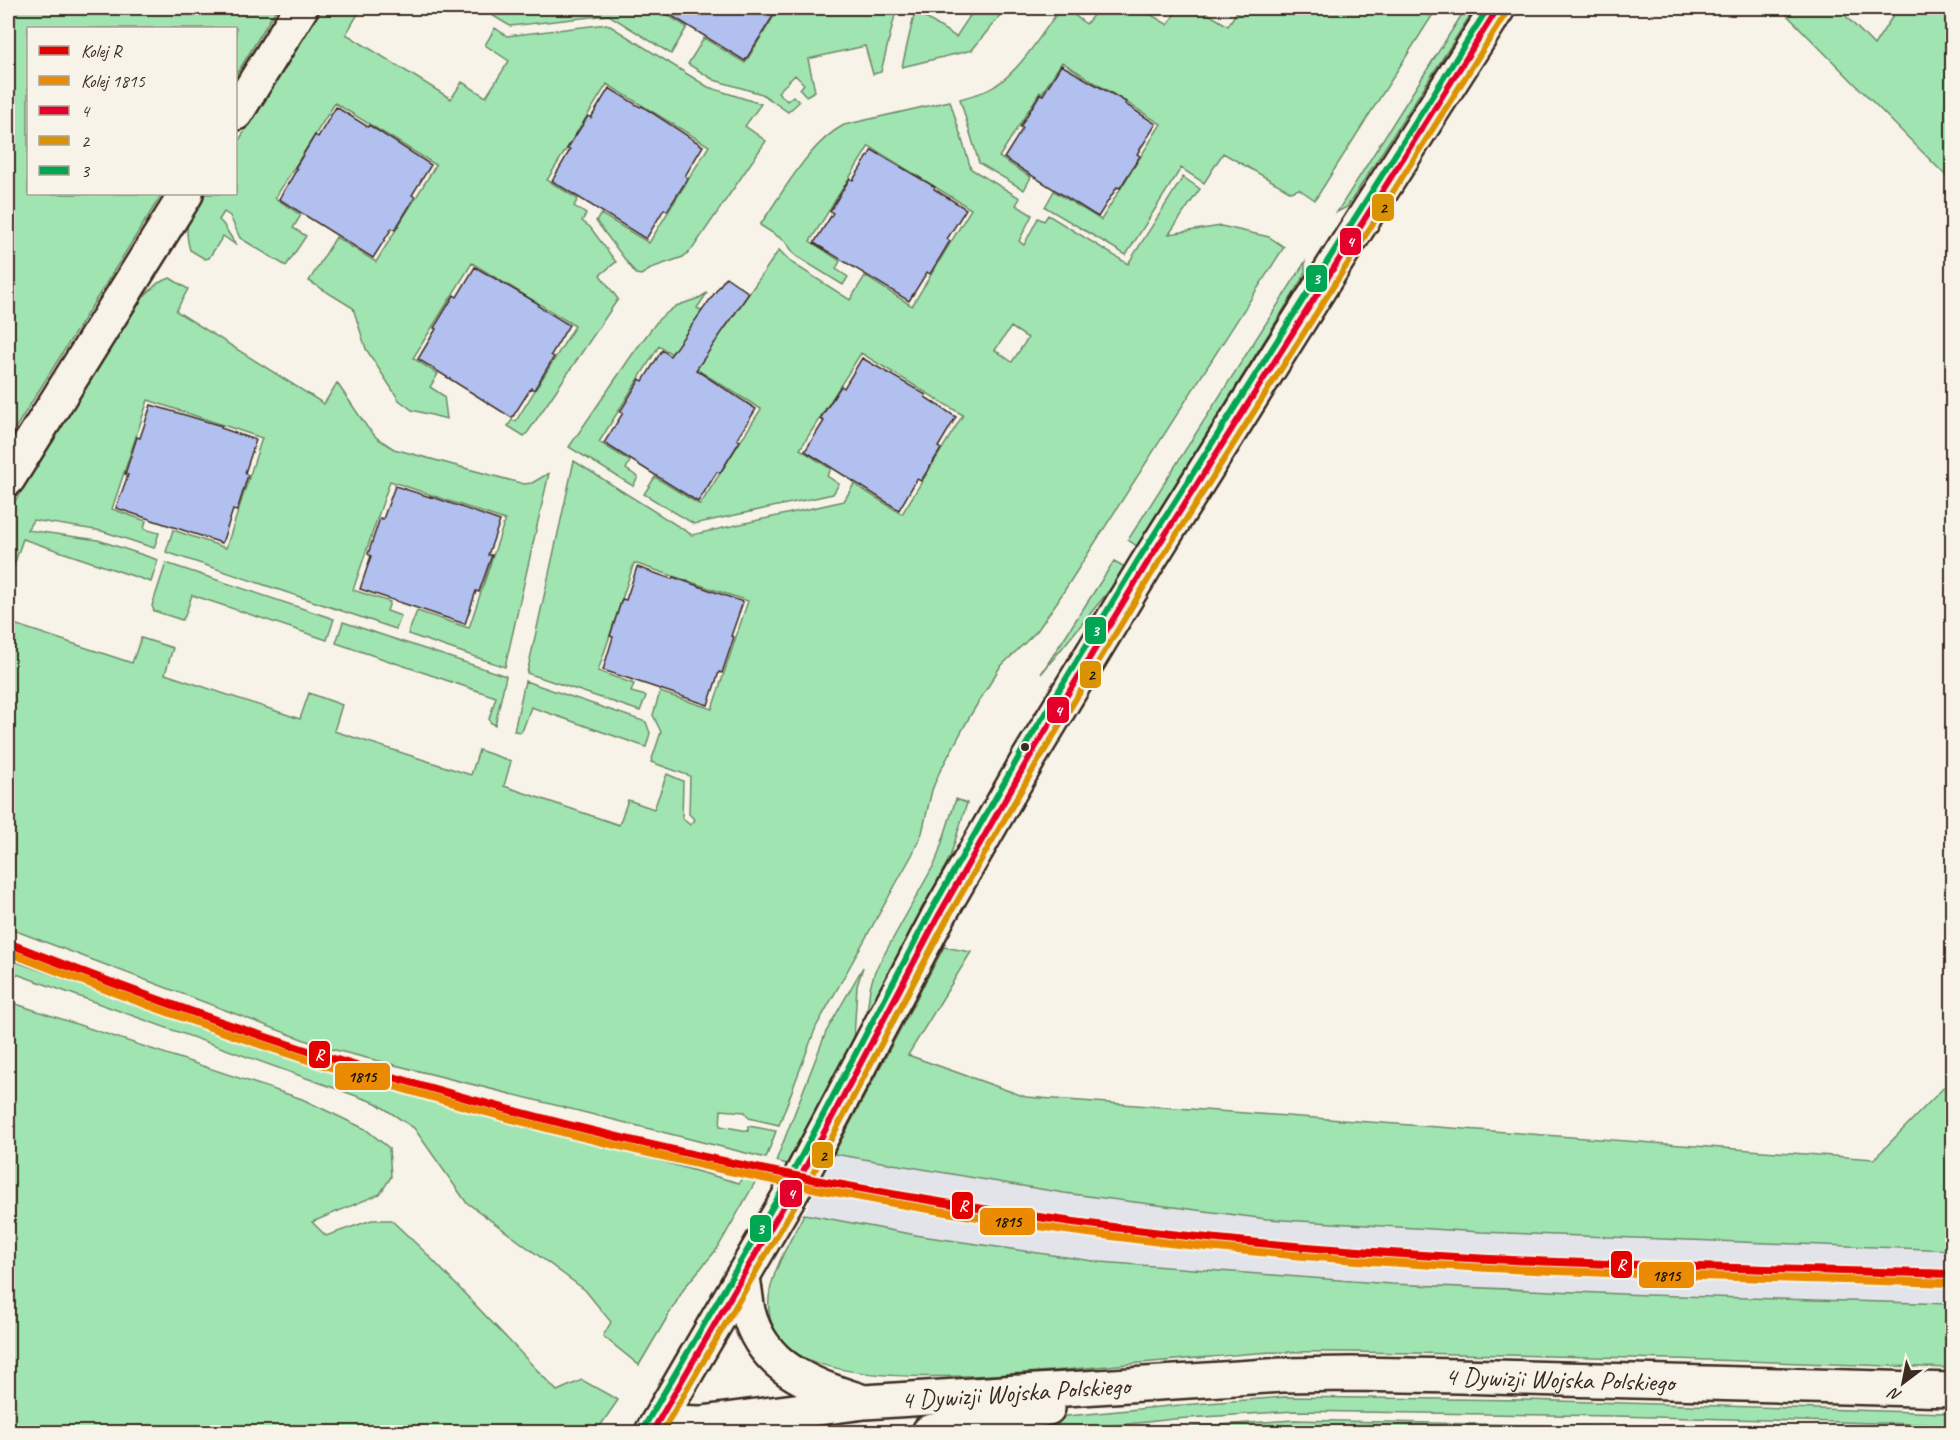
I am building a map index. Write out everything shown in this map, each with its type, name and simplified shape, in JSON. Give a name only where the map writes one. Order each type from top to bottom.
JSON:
[{"type":"street","points":[[237,111],[301,8]]},
{"type":"street","points":[[659,1429],[801,1176],[939,915],[1029,758],[1146,565],[1498,8]]},
{"type":"street","points":[[8,479],[185,195]]},
{"type":"street","name":"4 Dywizji Wojska Polskiego","points":[[743,1278],[748,1312],[772,1357],[787,1370],[816,1386],[865,1402]]},
{"type":"street","name":"4 Dywizji Wojska Polskiego","points":[[659,1429],[865,1402],[1282,1375],[1351,1374],[1953,1390]]},
{"type":"street","name":"4 Dywizji Wojska Polskiego","points":[[929,1432],[1167,1383]]},
{"type":"shaded area","points":[[834,1154],[1064,1193],[1267,1219],[1481,1232],[1952,1250],[1952,1304],[1646,1295],[1391,1284],[1100,1262],[921,1236],[804,1214]]},
{"type":"green space","points":[[8,8],[277,8],[237,73],[237,27],[27,27],[27,195],[161,195],[8,440]]},
{"type":"green space","points":[[325,8],[358,10],[346,34],[451,99],[462,82],[486,97],[509,61],[485,45],[495,28],[507,36],[607,24],[708,87],[761,104],[745,126],[766,141],[693,248],[683,257],[654,267],[641,275],[636,274],[596,221],[601,214],[649,243],[709,146],[607,84],[547,180],[578,199],[574,206],[586,214],[582,221],[590,227],[616,262],[600,275],[618,299],[524,436],[508,426],[512,420],[516,421],[575,326],[472,263],[413,358],[438,374],[430,387],[444,396],[447,419],[412,410],[399,400],[366,349],[353,308],[309,281],[336,237],[376,262],[436,165],[335,103],[275,198],[301,215],[293,228],[306,236],[286,266],[240,238],[230,216],[224,212],[219,220],[236,245],[223,236],[209,258],[205,259],[190,250],[187,233],[192,214],[204,195],[237,195],[237,143],[317,15]]},
{"type":"green space","points":[[480,8],[656,8],[687,27],[671,54],[609,15],[510,26]]},
{"type":"green space","points":[[779,8],[889,8],[896,11],[881,72],[873,74],[865,46],[808,59],[815,91],[806,96],[800,89],[804,84],[795,75],[778,92],[787,101],[793,96],[799,102],[788,112],[762,94],[714,80],[688,64],[704,38],[745,63]]},
{"type":"green space","points":[[975,8],[1006,8],[972,50],[902,67],[915,11],[956,37]]},
{"type":"green space","points":[[1061,8],[1065,8],[1086,24],[1099,8],[1140,8],[1168,25],[1178,8],[1199,8],[1228,26],[1239,8],[1437,8],[1315,200],[1299,189],[1291,192],[1223,153],[1204,183],[1181,168],[1126,255],[1045,207],[1054,191],[1101,220],[1161,124],[1062,62],[999,157],[1031,177],[1024,190],[979,163],[960,99],[979,94],[1005,79],[1023,60]]},
{"type":"green space","points":[[1466,8],[1475,8],[1347,207],[1337,212]]},
{"type":"green space","points":[[1780,8],[1838,8],[1874,45],[1898,8],[1952,8],[1952,182]]},
{"type":"green space","points":[[950,101],[971,169],[1020,198],[1016,205],[1032,215],[1019,241],[1024,245],[1038,218],[1044,221],[1048,215],[1128,264],[1183,177],[1200,189],[1169,234],[1221,226],[1269,237],[1284,247],[1057,602],[1037,631],[1000,667],[970,716],[939,773],[932,790],[922,833],[912,855],[816,1027],[779,1125],[749,1118],[745,1112],[721,1110],[720,1126],[748,1131],[748,1126],[776,1131],[766,1158],[323,1047],[8,928],[8,622],[132,663],[141,638],[173,648],[165,674],[300,719],[309,693],[342,705],[334,731],[471,775],[479,750],[511,761],[504,786],[619,825],[628,800],[654,809],[667,774],[683,781],[682,818],[690,825],[695,820],[689,814],[690,776],[651,762],[661,732],[653,715],[660,692],[712,709],[748,601],[634,563],[598,671],[634,684],[631,692],[646,696],[640,711],[527,673],[574,461],[692,535],[844,501],[854,484],[902,514],[963,415],[861,353],[800,449],[831,469],[827,476],[839,484],[833,494],[694,524],[644,494],[655,477],[700,505],[761,409],[659,346],[599,442],[630,461],[626,469],[638,477],[633,486],[569,447],[659,319],[676,306],[707,293],[697,308],[726,327],[779,250],[792,263],[850,300],[865,276],[912,306],[971,209],[869,146],[810,241],[840,261],[836,269],[848,277],[843,285],[796,256],[785,241],[760,225],[808,156],[831,133],[844,125]],"holes":[[[1011,327],[1028,338],[1012,362],[995,350]]]},
{"type":"green space","points":[[1305,262],[1305,275],[1137,546],[1128,540]]},
{"type":"green space","points":[[170,278],[188,289],[176,311],[324,404],[337,383],[367,427],[377,438],[394,449],[524,484],[532,483],[549,473],[505,667],[408,634],[417,611],[469,628],[505,520],[390,481],[353,590],[390,602],[387,611],[401,616],[396,629],[166,552],[173,530],[226,548],[262,438],[148,400],[112,509],[146,521],[144,529],[159,533],[154,548],[102,531],[33,520],[27,530],[98,540],[158,560],[151,582],[23,539],[14,565],[8,558],[8,512],[142,298],[158,283]]},
{"type":"green space","points":[[1114,561],[1125,567],[1116,582],[1041,674]]},
{"type":"green space","points":[[166,563],[334,619],[327,640],[192,595],[182,620],[154,611],[152,606]]},
{"type":"green space","points":[[343,622],[506,676],[495,725],[489,719],[496,697],[336,643]]},
{"type":"green space","points":[[525,681],[646,722],[650,733],[646,747],[531,707],[521,732],[514,731]]},
{"type":"green space","points":[[956,799],[967,803],[950,857],[867,1013],[875,971],[936,861]]},
{"type":"green space","points":[[944,947],[971,952],[908,1055],[1026,1097],[1874,1159],[1952,1079],[1952,1250],[1481,1232],[1267,1219],[1064,1193],[834,1154]]},
{"type":"green space","points":[[11,960],[256,1048],[739,1183],[744,1174],[758,1177],[717,1249],[685,1287],[639,1365],[603,1336],[611,1322],[585,1290],[466,1202],[414,1128],[376,1103],[8,971]]},
{"type":"green space","points":[[863,967],[857,986],[854,1038],[787,1164],[776,1161],[826,1032]]},
{"type":"green space","points":[[10,1002],[302,1099],[365,1129],[389,1148],[391,1177],[380,1194],[312,1222],[326,1236],[372,1220],[391,1220],[426,1253],[557,1391],[582,1380],[618,1400],[596,1432],[8,1432],[8,1005]]},
{"type":"green space","points":[[804,1214],[921,1236],[1100,1262],[1391,1284],[1646,1295],[1952,1304],[1952,1368],[1580,1357],[1305,1352],[1256,1353],[1003,1374],[884,1375],[847,1370],[815,1362],[792,1350],[778,1335],[770,1319],[769,1301],[778,1265]]},
{"type":"green space","points":[[1284,1397],[1525,1400],[1946,1413],[1952,1415],[1952,1425],[1615,1416],[1295,1411],[1174,1419],[1056,1432],[980,1432],[1057,1417]]},
{"type":"green space","points":[[1294,1420],[1835,1432],[1136,1432]]},
{"type":"building","points":[[659,8],[778,8],[745,61]]},
{"type":"building","points":[[1061,65],[1126,102],[1125,104],[1156,124],[1137,154],[1140,156],[1098,217],[1004,158],[1023,128],[1020,127],[1040,94],[1043,95]]},
{"type":"building","points":[[609,88],[640,107],[642,106],[703,146],[685,176],[688,178],[667,211],[664,209],[646,239],[552,181],[570,150],[567,149],[588,116],[591,118]]},
{"type":"building","points":[[336,107],[368,127],[369,125],[431,165],[412,195],[415,197],[395,230],[392,228],[373,258],[279,199],[315,135],[318,137]]},
{"type":"building","points":[[872,150],[935,187],[934,189],[966,209],[947,239],[950,241],[930,274],[927,272],[909,301],[814,243],[833,213],[830,211],[850,178],[853,180]]},
{"type":"building","points":[[475,267],[539,304],[538,306],[569,325],[551,355],[554,357],[534,390],[531,388],[512,418],[418,359],[454,295],[457,297]]},
{"type":"building","points":[[726,277],[749,293],[696,370],[756,409],[737,439],[740,441],[698,502],[604,443],[623,413],[620,412],[640,379],[643,381],[662,350],[670,356]]},
{"type":"building","points":[[862,358],[926,395],[925,397],[956,417],[938,447],[941,449],[921,481],[917,479],[899,510],[805,451],[824,421],[820,419],[841,386],[844,388]]},
{"type":"building","points":[[151,405],[222,426],[221,428],[256,440],[245,473],[248,475],[237,511],[233,510],[222,543],[116,508],[128,475],[125,474],[137,437],[140,438]]},
{"type":"building","points":[[395,486],[500,521],[488,555],[492,555],[465,624],[360,589],[380,518],[383,519]]},
{"type":"building","points":[[637,567],[743,602],[731,636],[734,637],[722,673],[719,672],[708,705],[603,670],[613,637],[610,636],[622,599],[626,600]]},
{"type":"rail line","name":"R","points":[[8,943],[246,1031],[426,1087],[626,1139],[727,1162],[931,1201],[1136,1230],[1339,1250],[1645,1265],[1952,1274]]},
{"type":"rail line","name":"1815","points":[[8,952],[246,1040],[327,1066],[526,1123],[727,1170],[931,1209],[1135,1239],[1339,1259],[1645,1274],[1952,1283]]},
{"type":"transit line","name":"3","points":[[644,1427],[793,1172],[931,911],[1021,753],[1138,560],[1488,8]]},
{"type":"transit line","name":"4","points":[[652,1432],[801,1176],[939,915],[1029,758],[1146,565],[1498,8]]},
{"type":"transit line","name":"2","points":[[662,1432],[809,1181],[947,919],[1037,763],[1154,570],[1506,13]]}]
